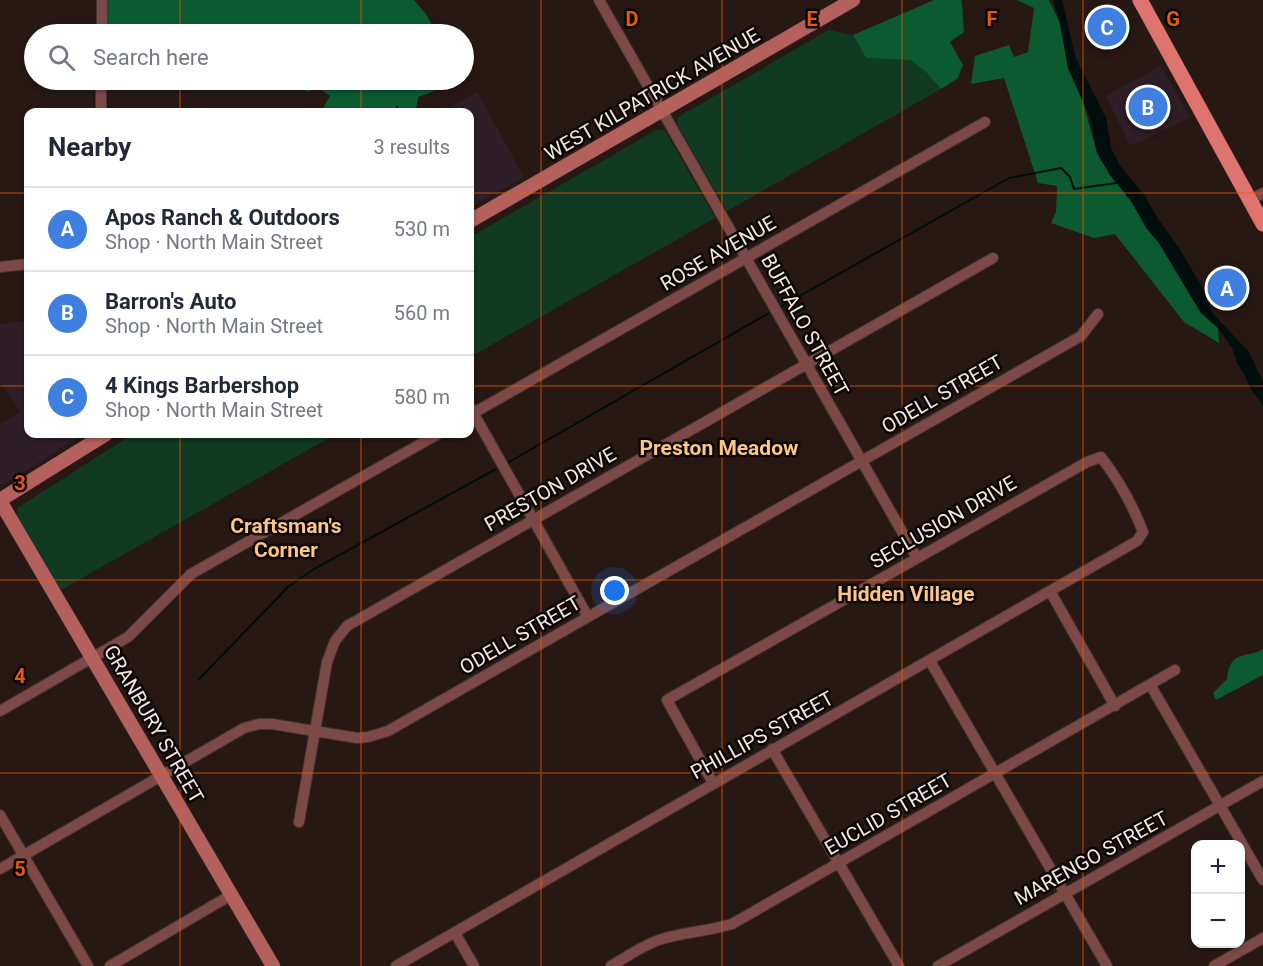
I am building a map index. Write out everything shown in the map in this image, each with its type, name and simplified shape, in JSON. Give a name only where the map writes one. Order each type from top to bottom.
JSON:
[{"type":"main road","name":"WEST KILPATRICK AVENUE","points":[[474,219],[853,0]]},
{"type":"main road","points":[[1140,0],[1256,196],[1263,224]]},
{"type":"main road","points":[[0,501],[100,438]]},
{"type":"main road","name":"GRANBURY STREET","points":[[0,501],[273,966]]},
{"type":"street","points":[[102,0],[102,24]]},
{"type":"street","name":"BUFFALO STREET","points":[[599,0],[918,558]]},
{"type":"street","points":[[101,90],[101,108]]},
{"type":"street","name":"ROSE AVENUE","points":[[474,410],[985,122]]},
{"type":"street","name":"PRESTON DRIVE","points":[[299,822],[330,650],[346,626],[993,258]]},
{"type":"street","points":[[0,267],[24,264]]},
{"type":"street","name":"ODELL STREET","points":[[0,869],[244,728],[259,724],[272,724],[357,738],[388,731],[1081,336],[1098,314]]},
{"type":"street","points":[[474,417],[588,617]]},
{"type":"street","points":[[0,711],[133,633],[191,574],[431,438]]},
{"type":"street","name":"SECLUSION DRIVE","points":[[713,783],[667,700],[1087,462],[1101,457],[1137,516],[1143,532]]},
{"type":"street","name":"PHILLIPS STREET","points":[[396,966],[1137,541],[1143,532]]},
{"type":"street","points":[[1050,591],[1114,706]]},
{"type":"street","points":[[930,661],[1107,966]]},
{"type":"street","name":"EUCLID STREET","points":[[611,966],[662,939],[732,924],[1175,670]]},
{"type":"street","points":[[1150,686],[1263,880]]},
{"type":"street","points":[[772,749],[899,966]]},
{"type":"street","name":"MARENGO STREET","points":[[938,966],[1263,781]]},
{"type":"street","points":[[0,815],[88,966]]},
{"type":"street","points":[[110,966],[231,895]]},
{"type":"street","points":[[454,933],[474,966]]},
{"type":"street","points":[[1214,966],[1263,938]]},
{"type":"shaded area","points":[[1053,0],[1062,0],[1076,59],[1106,118],[1111,148],[1121,167],[1143,193],[1181,251],[1203,289],[1212,313],[1249,352],[1263,382],[1263,406],[1238,365],[1232,348],[1218,328],[1201,313],[1159,243],[1147,229],[1131,201],[1110,175],[1097,153],[1092,122],[1068,68],[1060,23]]},
{"type":"shaded area","points":[[1161,66],[1190,118],[1130,146],[1106,96]]},
{"type":"shaded area","points":[[477,92],[524,177],[474,206],[474,108],[449,108]]},
{"type":"shaded area","points":[[24,321],[24,438],[78,438],[7,483],[0,484],[0,424],[20,412],[0,381],[0,324]]},
{"type":"green space","points":[[106,0],[414,0],[432,24],[106,24]]},
{"type":"green space","points":[[934,0],[961,0],[962,3],[964,32],[950,42],[963,65],[958,78],[941,89],[911,60],[866,58],[853,35]]},
{"type":"green space","points":[[1017,0],[1049,0],[1060,23],[1068,68],[1083,102],[1097,153],[1110,175],[1131,201],[1147,229],[1159,243],[1201,313],[1218,328],[1219,343],[1184,322],[1115,234],[1094,238],[1051,223],[1056,212],[1057,186],[1038,183],[1004,78],[971,84],[975,56],[1009,45],[1014,57],[1028,52],[1034,8]]},
{"type":"green space","points":[[829,30],[853,35],[866,58],[911,59],[941,89],[727,211],[677,124],[678,117]]},
{"type":"green space","points":[[322,90],[435,90],[418,97],[416,108],[399,108],[397,105],[395,108],[323,108],[330,96]]},
{"type":"green space","points":[[658,129],[667,134],[715,218],[474,355],[474,235]]},
{"type":"green space","points":[[127,438],[329,438],[61,590],[18,518],[17,508]]},
{"type":"green space","points":[[1263,649],[1263,675],[1216,700],[1213,693],[1227,679],[1235,659]]},
{"type":"waterway","points":[[782,306],[1009,178],[1061,168],[1070,177],[1074,189],[1116,183]]},
{"type":"waterway","points":[[509,462],[769,313]]},
{"type":"waterway","points":[[199,679],[288,587],[314,569],[496,469]]},
{"type":"place","name":"4 Kings Barbershop","points":[[1107,27]]},
{"type":"place","name":"Barron's Auto","points":[[1148,107]]},
{"type":"place","name":"Apos Ranch & Outdoors","points":[[1227,288]]},
{"type":"district","name":"Preston Meadow","points":[[719,448]]},
{"type":"district","name":"Craftsman's Corner","points":[[286,538]]},
{"type":"district","name":"Hidden Village","points":[[906,594]]}]
